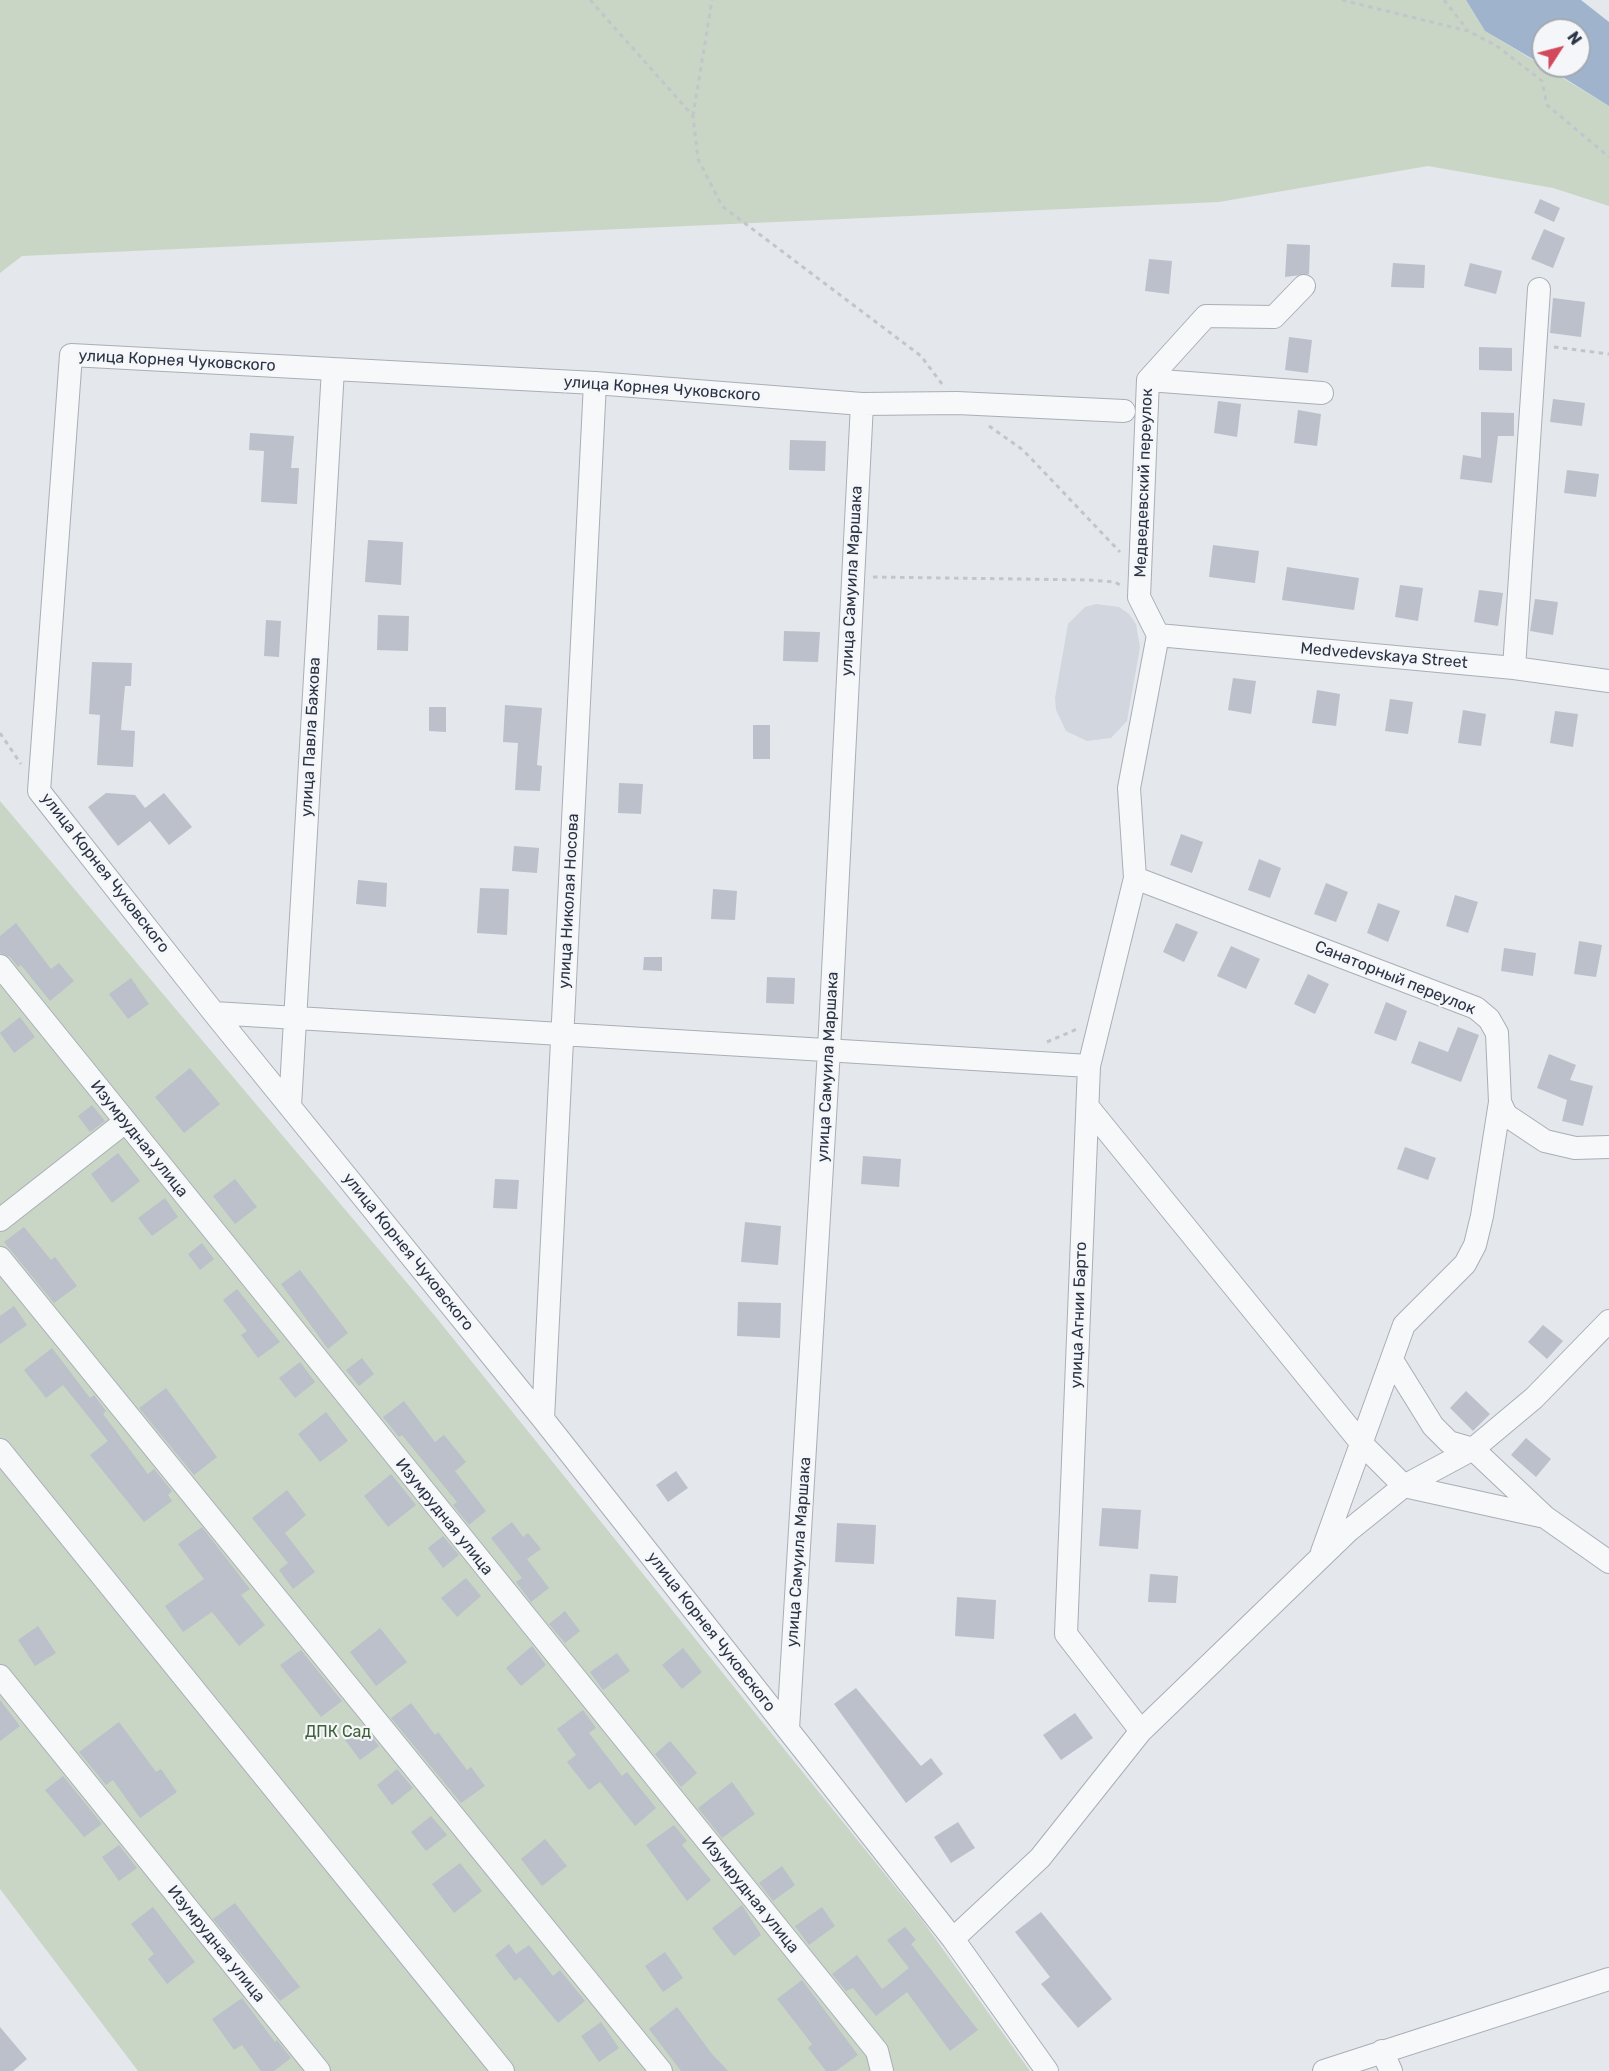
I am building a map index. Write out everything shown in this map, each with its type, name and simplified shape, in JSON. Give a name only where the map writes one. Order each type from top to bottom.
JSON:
[{"type":"street","name":"Медведевский переулок","points":[[1158,635],[1139,597],[1148,380],[1206,316],[1274,316],[1304,286]]},
{"type":"street","points":[[1514,668],[1539,289]]},
{"type":"street","name":"улица Корнея Чуковского","points":[[1047,2071],[953,1939],[788,1729],[543,1419],[214,1013],[39,790],[71,355],[595,383],[862,404],[957,403],[1124,411]]},
{"type":"street","name":"улица Павла Бажова","points":[[290,1106],[333,369]]},
{"type":"street","points":[[1148,380],[1322,393]]},
{"type":"street","name":"улица Николая Носова","points":[[543,1419],[595,383]]},
{"type":"street","name":"улица Самуила Маршака","points":[[788,1729],[829,1050],[862,404]]},
{"type":"street","name":"Medvedevskaya Street","points":[[1158,635],[1514,668],[1609,681]]},
{"type":"street","name":"улица Агнии Барто","points":[[1141,1731],[1066,1634],[1089,1066],[1135,878],[1129,788],[1158,635]]},
{"type":"street","name":"Санаторный переулок","points":[[1135,878],[1476,1008],[1489,1018],[1497,1033],[1500,1102],[1482,1216],[1474,1245],[1465,1264],[1404,1325],[1320,1557]]},
{"type":"street","name":"Изумрудная улица","points":[[0,966],[877,2052],[882,2071]]},
{"type":"street","points":[[214,1013],[1089,1066]]},
{"type":"street","points":[[1500,1102],[1506,1116],[1545,1141],[1575,1148],[1609,1147]]},
{"type":"street","points":[[1088,1107],[1362,1444],[1404,1486],[1545,1517]]},
{"type":"street","points":[[0,1220],[125,1122]]},
{"type":"street","points":[[0,1258],[661,2071]]},
{"type":"street","points":[[953,1939],[1040,1858],[1141,1731],[1320,1557],[1404,1486],[1473,1449],[1534,1398],[1609,1321]]},
{"type":"street","points":[[1392,1360],[1433,1426],[1449,1442],[1473,1449],[1545,1517],[1609,1562]]},
{"type":"street","points":[[0,1449],[503,2071]]},
{"type":"street","name":"Изумрудная улица","points":[[0,1676],[320,2071]]},
{"type":"street","points":[[1324,2071],[1387,2061],[1609,1979]]},
{"type":"path","points":[[590,0],[693,116]]},
{"type":"path","points":[[712,0],[693,116],[698,159],[722,206],[921,356],[957,403]]},
{"type":"path","points":[[1342,0],[1468,31],[1515,58],[1542,81],[1546,89],[1547,105],[1609,157]]},
{"type":"path","points":[[1444,0],[1468,31]]},
{"type":"path","points":[[1535,344],[1609,354]]},
{"type":"path","points":[[985,423],[1023,450],[1113,543],[1124,558]]},
{"type":"path","points":[[852,577],[1089,579],[1115,582],[1139,597]]},
{"type":"path","points":[[1046,1043],[1077,1029],[1104,1005]]},
{"type":"shaded area","points":[[1096,604],[1119,607],[1129,614],[1136,624],[1140,647],[1127,721],[1111,738],[1087,741],[1066,731],[1056,710],[1055,698],[1068,624],[1085,607]]},
{"type":"green space","points":[[0,0],[1466,0],[1485,31],[1531,59],[1531,78],[1563,78],[1609,106],[1609,206],[1553,188],[1428,166],[1219,202],[22,256],[0,273]]},
{"type":"green space","name":"ДПК Сад","points":[[0,801],[435,1316],[922,1920],[1030,2071],[138,2071],[0,1889]]},
{"type":"water","points":[[1466,0],[1581,0],[1609,22],[1609,106],[1564,78],[1591,78],[1591,18],[1531,18],[1531,58],[1485,31]]},
{"type":"building","points":[[1540,199],[1560,208],[1554,222],[1534,213]]},
{"type":"building","points":[[1544,229],[1565,238],[1553,268],[1531,259]]},
{"type":"building","points":[[1287,244],[1310,245],[1309,274],[1285,277]]},
{"type":"building","points":[[1149,259],[1172,261],[1169,294],[1145,291]]},
{"type":"building","points":[[1393,263],[1425,265],[1424,288],[1391,287]]},
{"type":"building","points":[[1470,263],[1502,271],[1496,294],[1464,286]]},
{"type":"building","points":[[1553,298],[1585,302],[1581,337],[1550,333]]},
{"type":"building","points":[[1289,337],[1312,340],[1308,373],[1285,370]]},
{"type":"building","points":[[1479,347],[1512,348],[1512,371],[1479,370]]},
{"type":"building","points":[[1553,399],[1585,403],[1582,426],[1550,422]]},
{"type":"building","points":[[1218,401],[1241,404],[1237,437],[1214,433]]},
{"type":"building","points":[[1298,410],[1321,414],[1317,446],[1294,443]]},
{"type":"building","points":[[1481,412],[1514,413],[1514,436],[1498,436],[1492,483],[1460,479],[1463,455],[1481,458]]},
{"type":"building","points":[[250,433],[294,436],[291,468],[299,468],[297,504],[261,502],[264,451],[249,450]]},
{"type":"building","points":[[790,440],[826,441],[825,471],[789,470]]},
{"type":"building","points":[[1567,470],[1599,474],[1596,497],[1564,493]]},
{"type":"building","points":[[368,540],[403,542],[401,585],[365,582]]},
{"type":"building","points":[[1213,545],[1259,551],[1255,583],[1209,577]]},
{"type":"building","points":[[1287,567],[1359,578],[1354,610],[1282,600]]},
{"type":"building","points":[[1400,585],[1423,588],[1418,621],[1395,617]]},
{"type":"building","points":[[1479,590],[1503,593],[1498,626],[1474,622]]},
{"type":"building","points":[[1535,599],[1558,602],[1553,635],[1530,631]]},
{"type":"building","points":[[378,615],[409,616],[408,651],[377,650]]},
{"type":"building","points":[[266,620],[281,621],[279,657],[264,656]]},
{"type":"building","points":[[784,631],[820,632],[818,662],[783,661]]},
{"type":"building","points":[[92,662],[132,663],[131,686],[125,686],[121,730],[135,731],[133,767],[97,765],[100,715],[89,714]]},
{"type":"building","points":[[1233,678],[1256,681],[1251,714],[1228,710]]},
{"type":"building","points":[[1317,690],[1340,694],[1336,726],[1312,723]]},
{"type":"building","points":[[1390,699],[1413,702],[1408,734],[1385,731]]},
{"type":"building","points":[[505,705],[542,708],[537,765],[542,766],[540,791],[515,790],[518,743],[503,742]]},
{"type":"building","points":[[429,707],[446,707],[446,732],[429,731]]},
{"type":"building","points":[[1463,710],[1486,714],[1481,746],[1458,743]]},
{"type":"building","points":[[1555,711],[1578,714],[1573,747],[1550,743]]},
{"type":"building","points":[[753,725],[770,725],[770,759],[753,759]]},
{"type":"building","points":[[619,783],[643,784],[641,814],[618,813]]},
{"type":"building","points":[[106,793],[135,795],[145,808],[164,793],[192,827],[169,845],[150,821],[118,846],[88,807]]},
{"type":"building","points":[[1181,834],[1203,842],[1192,873],[1170,865]]},
{"type":"building","points":[[514,846],[539,848],[537,873],[512,871]]},
{"type":"building","points":[[1259,859],[1281,868],[1270,898],[1248,890]]},
{"type":"building","points":[[358,880],[387,883],[386,907],[356,904]]},
{"type":"building","points":[[1326,883],[1348,892],[1336,922],[1314,914]]},
{"type":"building","points":[[480,888],[509,889],[507,935],[477,933]]},
{"type":"building","points":[[713,889],[737,891],[735,920],[711,919]]},
{"type":"building","points":[[1455,895],[1478,902],[1468,933],[1446,926]]},
{"type":"building","points":[[1378,903],[1400,911],[1388,942],[1367,933]]},
{"type":"building","points":[[16,923],[51,969],[59,963],[74,981],[50,1001],[21,965],[18,967],[10,957],[0,953],[0,936]]},
{"type":"building","points":[[1176,923],[1198,932],[1184,962],[1163,952]]},
{"type":"building","points":[[1579,941],[1602,945],[1596,977],[1574,974]]},
{"type":"building","points":[[1231,946],[1260,959],[1246,989],[1217,976]]},
{"type":"building","points":[[1504,948],[1536,953],[1533,976],[1501,971]]},
{"type":"building","points":[[644,957],[662,957],[662,971],[643,970]]},
{"type":"building","points":[[1308,974],[1329,984],[1315,1014],[1294,1004]]},
{"type":"building","points":[[767,977],[795,978],[794,1004],[766,1003]]},
{"type":"building","points":[[131,978],[149,1004],[128,1019],[109,994]]},
{"type":"building","points":[[1386,1002],[1407,1011],[1396,1041],[1374,1033]]},
{"type":"building","points":[[20,1017],[35,1037],[14,1053],[0,1033]]},
{"type":"building","points":[[1458,1027],[1479,1035],[1461,1082],[1411,1063],[1419,1041],[1448,1052]]},
{"type":"building","points":[[1549,1054],[1576,1065],[1570,1080],[1593,1086],[1583,1126],[1562,1121],[1567,1100],[1537,1088]]},
{"type":"building","points":[[190,1068],[220,1104],[184,1133],[155,1097]]},
{"type":"building","points":[[92,1105],[105,1121],[90,1132],[78,1116]]},
{"type":"building","points":[[1405,1147],[1436,1158],[1428,1180],[1397,1169]]},
{"type":"building","points":[[118,1153],[140,1181],[112,1203],[91,1174]]},
{"type":"building","points":[[863,1156],[901,1159],[899,1187],[861,1184]]},
{"type":"building","points":[[235,1179],[257,1207],[235,1224],[213,1196]]},
{"type":"building","points":[[495,1179],[519,1180],[517,1209],[493,1208]]},
{"type":"building","points":[[165,1198],[178,1217],[152,1236],[138,1218]]},
{"type":"building","points":[[745,1222],[781,1226],[778,1265],[741,1262]]},
{"type":"building","points":[[24,1227],[51,1260],[55,1257],[77,1286],[54,1303],[4,1242]]},
{"type":"building","points":[[202,1243],[214,1259],[200,1270],[188,1254]]},
{"type":"building","points":[[300,1270],[348,1333],[328,1349],[281,1284]]},
{"type":"building","points":[[237,1289],[280,1342],[258,1358],[241,1335],[247,1331],[223,1300]]},
{"type":"building","points":[[738,1302],[781,1303],[780,1338],[737,1336]]},
{"type":"building","points":[[14,1306],[27,1325],[0,1344],[0,1316]]},
{"type":"building","points":[[1543,1325],[1563,1341],[1547,1359],[1528,1342]]},
{"type":"building","points":[[52,1348],[90,1398],[94,1395],[106,1411],[103,1414],[148,1474],[154,1469],[172,1491],[168,1495],[172,1501],[144,1522],[90,1455],[108,1441],[63,1385],[46,1398],[24,1370]]},
{"type":"building","points":[[362,1358],[374,1374],[359,1386],[346,1370]]},
{"type":"building","points":[[300,1362],[315,1382],[295,1398],[279,1378]]},
{"type":"building","points":[[166,1388],[217,1457],[194,1475],[139,1408]]},
{"type":"building","points":[[1466,1391],[1490,1414],[1473,1431],[1450,1408]]},
{"type":"building","points":[[404,1401],[435,1442],[444,1435],[466,1462],[455,1471],[486,1511],[469,1525],[453,1505],[457,1502],[402,1435],[399,1437],[383,1417]]},
{"type":"building","points":[[326,1412],[348,1441],[320,1462],[298,1434]]},
{"type":"building","points":[[1526,1438],[1551,1459],[1536,1477],[1511,1455]]},
{"type":"building","points":[[676,1471],[688,1488],[668,1502],[656,1485]]},
{"type":"building","points":[[391,1474],[416,1505],[388,1527],[364,1496]]},
{"type":"building","points":[[287,1490],[306,1515],[285,1533],[315,1572],[293,1589],[279,1570],[288,1563],[252,1518]]},
{"type":"building","points":[[1102,1508],[1141,1510],[1138,1549],[1099,1546]]},
{"type":"building","points":[[512,1522],[523,1537],[528,1533],[541,1549],[527,1559],[549,1588],[531,1602],[516,1582],[522,1578],[491,1538]]},
{"type":"building","points":[[837,1523],[876,1525],[874,1564],[835,1562]]},
{"type":"building","points":[[202,1527],[250,1589],[241,1595],[265,1625],[239,1646],[212,1612],[183,1632],[165,1606],[204,1579],[178,1544]]},
{"type":"building","points":[[443,1536],[459,1555],[443,1568],[428,1548]]},
{"type":"building","points":[[1150,1574],[1178,1576],[1176,1603],[1148,1602]]},
{"type":"building","points":[[466,1578],[481,1596],[457,1617],[441,1598]]},
{"type":"building","points":[[957,1597],[996,1600],[994,1639],[955,1636]]},
{"type":"building","points":[[565,1611],[580,1631],[565,1643],[549,1624]]},
{"type":"building","points":[[38,1626],[56,1653],[35,1666],[18,1640]]},
{"type":"building","points":[[380,1628],[407,1662],[376,1686],[350,1652]]},
{"type":"building","points":[[532,1646],[546,1665],[521,1686],[506,1668]]},
{"type":"building","points":[[683,1648],[702,1672],[682,1689],[662,1665]]},
{"type":"building","points":[[301,1650],[342,1701],[321,1717],[280,1665]]},
{"type":"building","points":[[617,1653],[630,1671],[603,1690],[590,1672]]},
{"type":"building","points":[[856,1688],[921,1766],[931,1758],[943,1774],[906,1803],[834,1704]]},
{"type":"building","points":[[0,1700],[20,1726],[0,1741]]},
{"type":"building","points":[[411,1703],[435,1735],[438,1732],[467,1770],[471,1767],[485,1786],[461,1803],[391,1718]]},
{"type":"building","points":[[583,1710],[596,1728],[589,1733],[622,1776],[627,1772],[656,1808],[635,1826],[600,1782],[589,1790],[567,1762],[576,1755],[557,1729]]},
{"type":"building","points":[[1075,1713],[1093,1738],[1061,1760],[1043,1735]]},
{"type":"building","points":[[119,1722],[156,1772],[161,1769],[177,1792],[140,1818],[113,1780],[106,1785],[79,1752]]},
{"type":"building","points":[[363,1726],[379,1746],[360,1760],[345,1740]]},
{"type":"building","points":[[670,1741],[697,1773],[681,1787],[655,1754]]},
{"type":"building","points":[[397,1769],[413,1788],[392,1805],[377,1785]]},
{"type":"building","points":[[63,1776],[102,1824],[84,1837],[45,1790]]},
{"type":"building","points":[[732,1782],[755,1814],[722,1838],[698,1808]]},
{"type":"building","points":[[431,1816],[447,1835],[426,1851],[411,1832]]},
{"type":"building","points":[[958,1822],[975,1848],[951,1863],[934,1837]]},
{"type":"building","points":[[674,1825],[687,1841],[682,1845],[711,1880],[687,1901],[646,1845]]},
{"type":"building","points":[[545,1839],[567,1866],[542,1886],[521,1859]]},
{"type":"building","points":[[119,1845],[137,1868],[119,1881],[102,1857]]},
{"type":"building","points":[[460,1863],[482,1891],[454,1913],[432,1884]]},
{"type":"building","points":[[782,1866],[795,1885],[773,1901],[759,1883]]},
{"type":"building","points":[[235,1903],[300,1987],[280,2001],[213,1919]]},
{"type":"building","points":[[742,1905],[761,1935],[734,1956],[712,1928]]},
{"type":"building","points":[[153,1907],[195,1962],[167,1984],[148,1959],[154,1954],[131,1924]]},
{"type":"building","points":[[822,1907],[835,1926],[809,1945],[795,1926]]},
{"type":"building","points":[[1041,1912],[1112,1999],[1078,2028],[1041,1984],[1050,1977],[1015,1932]]},
{"type":"building","points":[[905,1927],[916,1940],[911,1944],[978,2030],[950,2051],[907,1992],[876,2016],[853,1988],[846,1991],[832,1974],[857,1955],[882,1989],[909,1968],[887,1940]]},
{"type":"building","points":[[509,1944],[516,1954],[529,1945],[553,1976],[560,1970],[585,2001],[558,2023],[520,1977],[515,1981],[495,1955]]},
{"type":"building","points":[[665,1952],[683,1978],[663,1992],[645,1966]]},
{"type":"building","points":[[802,1980],[858,2055],[836,2071],[826,2071],[808,2048],[812,2044],[777,1999]]},
{"type":"building","points":[[242,1998],[275,2042],[277,2040],[291,2058],[274,2071],[261,2071],[242,2045],[234,2050],[212,2019]]},
{"type":"building","points":[[677,2007],[712,2054],[728,2071],[681,2071],[649,2029]]},
{"type":"building","points":[[601,2022],[619,2048],[599,2062],[581,2036]]},
{"type":"building","points":[[0,2027],[27,2059],[13,2071],[0,2071]]}]
